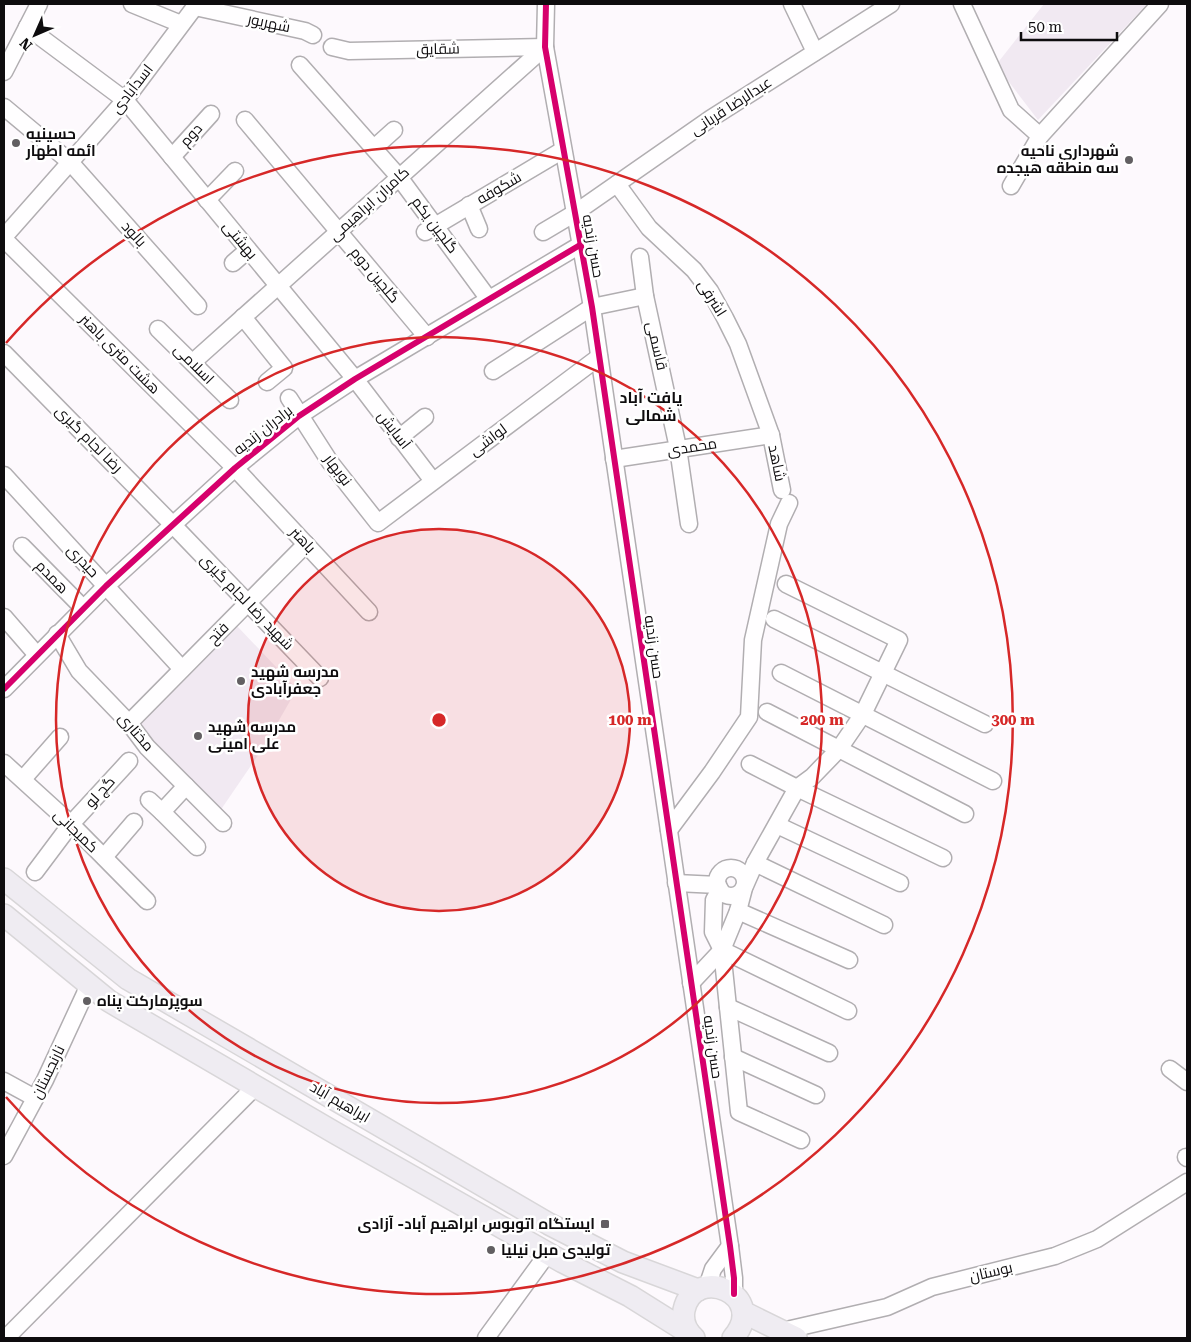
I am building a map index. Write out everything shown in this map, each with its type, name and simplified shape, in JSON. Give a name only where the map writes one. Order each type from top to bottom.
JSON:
[{"type":"main road","name":"ابراهیم آباد","points":[[4,879],[128,979],[549,1224],[623,1262],[702,1289],[716,1286],[726,1289],[738,1303],[789,1335]]},
{"type":"main road","name":"ابراهیم آباد","points":[[4,915],[109,1001],[255,1087],[548,1253],[630,1296],[691,1336]]},
{"type":"main road","points":[[691,1336],[684,1324],[685,1305],[690,1297],[702,1289]]},
{"type":"main road","points":[[733,1338],[741,1326],[738,1303]]},
{"type":"street","points":[[4,72],[39,4]]},
{"type":"street","points":[[132,4],[181,24]]},
{"type":"street","name":"حسن زندیه","points":[[546,4],[545,47],[592,307],[738,1303]]},
{"type":"street","points":[[792,4],[815,52]]},
{"type":"street","points":[[962,4],[1011,110],[1040,136]]},
{"type":"street","points":[[1011,186],[1040,136],[1160,4]]},
{"type":"street","name":"اسدآبادی","points":[[4,238],[124,100],[196,5]]},
{"type":"street","name":"شهریور","points":[[196,5],[305,31],[313,35]]},
{"type":"street","name":"عبدالرضا قربانی","points":[[543,232],[575,214],[710,119],[884,5]]},
{"type":"street","name":"بهشتی","points":[[27,27],[124,100],[355,379]]},
{"type":"street","name":"شقایق","points":[[332,47],[349,51],[545,47]]},
{"type":"street","name":"کامران ابراهیمی","points":[[193,362],[545,47]]},
{"type":"street","name":"گلچین یکم","points":[[300,65],[399,177],[430,228],[488,298]]},
{"type":"street","name":"بالود","points":[[4,107],[70,162],[198,306]]},
{"type":"street","name":"دوم","points":[[172,157],[211,114]]},
{"type":"street","name":"گلچین دوم","points":[[245,120],[428,337]]},
{"type":"street","points":[[374,148],[394,130]]},
{"type":"street","name":"شکوفه","points":[[430,228],[563,150]]},
{"type":"street","points":[[207,200],[234,171]]},
{"type":"street","name":"اشرفی","points":[[617,184],[649,228],[694,270],[710,291],[738,344],[771,435]]},
{"type":"street","points":[[469,205],[479,229]]},
{"type":"street","name":"هشت متری باهنر","points":[[4,238],[235,468]]},
{"type":"street","name":"برادران زندیه","points":[[4,689],[106,586],[174,526],[235,468],[300,416],[355,379],[428,337],[488,298],[580,245]]},
{"type":"street","points":[[233,263],[248,250]]},
{"type":"street","name":"قاسمی","points":[[640,257],[645,296],[678,448],[689,524]]},
{"type":"street","points":[[493,371],[592,307],[645,296]]},
{"type":"street","points":[[243,317],[284,368],[267,382]]},
{"type":"street","name":"اسلامی","points":[[158,329],[230,400]]},
{"type":"street","name":"رضا لجام گیری","points":[[4,353],[174,526]]},
{"type":"street","name":"لواشی","points":[[378,523],[599,357]]},
{"type":"street","name":"آسایش","points":[[355,379],[433,481]]},
{"type":"street","points":[[289,398],[300,416]]},
{"type":"street","name":"نوبهار","points":[[300,416],[330,462],[378,523]]},
{"type":"street","points":[[400,438],[425,417]]},
{"type":"street","name":"محمدی","points":[[614,459],[771,435]]},
{"type":"street","name":"شاهد","points":[[669,830],[712,772],[749,717],[753,640],[786,497],[771,435]]},
{"type":"street","name":"باهنر","points":[[235,468],[370,612]]},
{"type":"street","name":"حیدری","points":[[4,475],[182,669]]},
{"type":"street","name":"شهید رضا لجام گیری","points":[[174,526],[320,678]]},
{"type":"street","name":"فتح","points":[[129,723],[306,544]]},
{"type":"street","name":"همدم","points":[[22,546],[83,608]]},
{"type":"street","points":[[691,983],[722,950],[755,863],[796,788],[812,777],[839,749],[863,714],[899,640],[786,584]]},
{"type":"street","points":[[4,617],[37,655]]},
{"type":"street","points":[[774,619],[985,724]]},
{"type":"street","name":"مختاری","points":[[57,634],[79,671],[129,723],[147,747],[223,823]]},
{"type":"street","points":[[781,672],[993,781]]},
{"type":"street","points":[[767,712],[965,814]]},
{"type":"street","points":[[23,779],[60,737]]},
{"type":"street","name":"گچ لو","points":[[35,872],[71,824],[129,761]]},
{"type":"street","name":"کمیجانی","points":[[4,763],[71,824],[147,900]]},
{"type":"street","points":[[750,764],[943,858]]},
{"type":"street","points":[[162,812],[186,786]]},
{"type":"street","points":[[149,800],[197,846]]},
{"type":"street","points":[[104,857],[134,822]]},
{"type":"street","points":[[777,825],[900,884]]},
{"type":"street","points":[[755,863],[884,925]]},
{"type":"street","points":[[719,887],[722,892],[730,896],[738,894],[744,888],[745,879],[743,875],[731,868],[722,872],[719,876],[719,887],[714,900],[713,932],[722,950],[739,1112],[801,1140]]},
{"type":"street","points":[[676,883],[719,887]]},
{"type":"street","points":[[738,910],[849,960]]},
{"type":"street","points":[[722,950],[848,1011]]},
{"type":"street","name":"نارنجستان","points":[[4,1156],[35,1098],[89,985]]},
{"type":"street","points":[[728,1007],[829,1053]]},
{"type":"street","points":[[733,1057],[816,1095]]},
{"type":"street","points":[[1170,1070],[1187,1082]]},
{"type":"street","points":[[4,1081],[35,1098]]},
{"type":"street","points":[[4,1337],[10,1334],[255,1087]]},
{"type":"street","name":"بوستان","points":[[789,1335],[887,1307],[932,1287],[1055,1256],[1097,1238],[1187,1182]]},
{"type":"street","points":[[702,1289],[713,1269],[730,1246]]},
{"type":"street","points":[[486,1338],[548,1253]]},
{"type":"shaded area","points":[[1044,4],[1147,4],[1038,120],[996,65]]},
{"type":"shaded area","points":[[237,626],[297,689],[263,748],[220,811],[133,723],[184,673]]},
{"type":"cycle path","points":[[546,4],[545,47],[592,307],[730,1246],[734,1294]]},
{"type":"cycle path","points":[[4,689],[106,586],[235,468],[299,416],[355,379],[580,245]]},
{"type":"place","name":"حسینیه ائمه اطهار","points":[[16,143]]},
{"type":"place","name":"شهرداری ناحیه سه منطقه هیجده","points":[[1129,160]]},
{"type":"place","name":"مدرسه شهید جعفرآبادی","points":[[241,681]]},
{"type":"place","name":"مدرسه شهید علی امینی","points":[[198,736]]},
{"type":"place","name":"سوپرمارکت پناه","points":[[87,1001]]},
{"type":"place","name":"ایستگاه اتوبوس ابراهیم آباد- آزادی","points":[[605,1224]]},
{"type":"place","name":"تولیدی مبل نیلیا","points":[[491,1250]]},
{"type":"district","name":"یافت آباد شمالی","points":[[651,406]]}]
